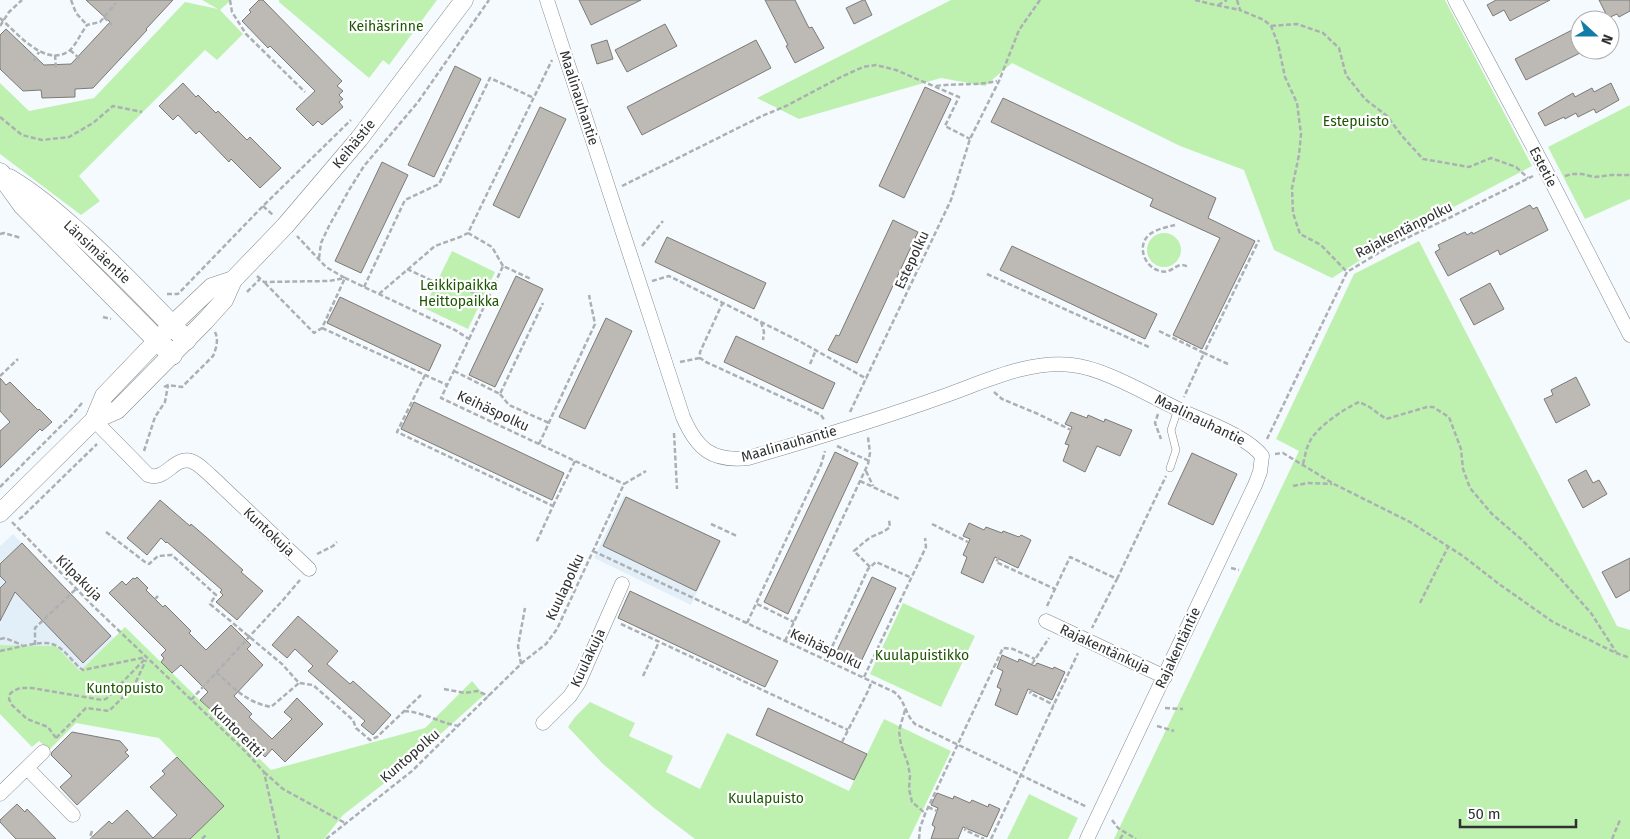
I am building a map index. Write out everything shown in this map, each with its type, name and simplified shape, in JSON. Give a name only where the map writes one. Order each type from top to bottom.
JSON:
[{"type":"main road","name":"Länsimäentie","points":[[0,173],[29,191],[48,206],[105,258],[186,340]]},
{"type":"main road","name":"Länsimäentie","points":[[0,173],[23,205],[172,355]]},
{"type":"street","name":"Keihästie","points":[[94,420],[116,410],[224,300],[233,280],[285,226],[359,139],[464,0]]},
{"type":"street","name":"Maalinauhantie","points":[[547,0],[683,417],[690,434],[699,445],[713,455],[737,460],[748,458],[1023,369],[1053,364],[1088,368],[1181,404],[1254,447],[1262,456]]},
{"type":"street","name":"Estetie","points":[[1455,0],[1630,335]]},
{"type":"street","name":"Keihästie","points":[[94,420],[104,396],[172,325],[212,287],[233,280]]},
{"type":"street","points":[[4,516],[94,420],[143,471]]},
{"type":"street","name":"Rajakentäntie","points":[[1087,839],[1255,485],[1260,472],[1262,456]]},
{"type":"street","name":"Kuntokuja","points":[[143,471],[153,477],[163,474],[185,460],[193,462],[210,475],[309,569]]},
{"type":"street","name":"Kuulakuja","points":[[543,723],[570,696],[578,682],[622,584]]},
{"type":"street","name":"Rajakentänkuja","points":[[1049,619],[1086,640],[1165,677]]},
{"type":"street","points":[[0,794],[43,752]]},
{"type":"street","points":[[27,768],[73,815]]},
{"type":"lane","points":[[1170,468],[1176,450],[1171,430],[1181,404]]},
{"type":"path","points":[[0,26],[9,12],[22,0]]},
{"type":"path","points":[[70,0],[76,13],[87,25]]},
{"type":"path","points":[[230,0],[232,12],[246,34],[305,92]]},
{"type":"path","points":[[319,258],[321,243],[325,234],[364,166],[418,102],[489,0]]},
{"type":"path","name":"Estepolku","points":[[848,415],[867,379],[951,200],[970,138],[999,81],[1019,30],[1040,0]]},
{"type":"path","points":[[1195,0],[1240,10],[1264,20],[1271,26],[1278,44],[1285,76],[1297,103],[1301,134],[1292,188],[1293,213],[1300,234],[1321,245],[1347,272]]},
{"type":"path","points":[[1218,5],[1227,0]]},
{"type":"path","points":[[1237,0],[1240,10]]},
{"type":"path","points":[[0,18],[39,52],[55,55],[63,54],[70,50],[87,25],[100,22],[116,2]]},
{"type":"path","points":[[104,17],[112,25]]},
{"type":"path","points":[[1271,26],[1297,24],[1323,33],[1339,48],[1346,75],[1366,99],[1387,116],[1423,159],[1469,167],[1492,158],[1516,168],[1528,178]]},
{"type":"path","points":[[70,50],[80,59]]},
{"type":"path","points":[[34,61],[39,52]]},
{"type":"path","points":[[55,55],[56,68]]},
{"type":"path","points":[[379,294],[435,246],[460,238],[468,233],[553,58]]},
{"type":"path","points":[[610,192],[841,77],[862,67],[876,64],[896,70],[958,97],[946,126],[970,138]]},
{"type":"path","points":[[364,287],[405,200],[439,184],[490,78],[534,98]]},
{"type":"path","points":[[934,86],[958,83],[985,84],[999,81]]},
{"type":"path","points":[[0,117],[22,135],[42,140],[69,137],[93,123],[113,106],[142,112]]},
{"type":"path","points":[[167,294],[178,294],[263,206],[354,117]]},
{"type":"path","name":"Rajakentänpolku","points":[[1262,456],[1267,438],[1347,272],[1390,246],[1528,178],[1572,174],[1594,177],[1630,175]]},
{"type":"path","points":[[263,206],[276,217]]},
{"type":"path","points":[[641,247],[663,221]]},
{"type":"path","points":[[1175,225],[1148,235],[1143,248],[1144,256],[1152,268],[1158,271],[1166,272],[1180,265],[1189,267]]},
{"type":"path","points":[[0,234],[4,233],[22,238]]},
{"type":"path","points":[[294,233],[326,267],[345,278],[455,330],[468,339]]},
{"type":"path","points":[[468,233],[492,247],[503,266],[532,279]]},
{"type":"path","points":[[1181,404],[1259,240]]},
{"type":"path","points":[[247,266],[314,333],[322,328],[345,278]]},
{"type":"path","name":"Keihäspolku","points":[[503,266],[441,398],[624,484]]},
{"type":"path","points":[[407,269],[437,283],[488,296]]},
{"type":"path","points":[[987,274],[1151,348]]},
{"type":"path","points":[[652,281],[669,276],[816,350],[867,379]]},
{"type":"path","points":[[264,282],[329,281],[345,278]]},
{"type":"path","points":[[244,295],[260,279]]},
{"type":"path","points":[[539,444],[595,324],[589,294]]},
{"type":"path","points":[[700,358],[700,352],[723,302]]},
{"type":"path","points":[[500,394],[542,303]]},
{"type":"path","points":[[761,322],[764,332],[763,340]]},
{"type":"path","points":[[322,328],[447,386]]},
{"type":"path","points":[[159,389],[168,385],[182,387],[213,356],[217,341],[214,331]]},
{"type":"path","points":[[1159,331],[1228,364]]},
{"type":"path","points":[[810,364],[816,350]]},
{"type":"path","points":[[679,363],[700,358],[822,415],[825,422]]},
{"type":"path","points":[[0,376],[18,359]]},
{"type":"path","points":[[454,371],[500,394],[509,404],[548,423]]},
{"type":"path","points":[[425,375],[397,432],[553,506]]},
{"type":"path","points":[[981,382],[1002,399],[1071,430]]},
{"type":"path","points":[[143,471],[146,441],[164,402],[168,385]]},
{"type":"path","points":[[0,487],[72,416],[86,398]]},
{"type":"path","points":[[1303,464],[1310,440],[1328,420],[1352,405],[1359,402],[1386,419],[1433,407],[1449,417],[1470,488],[1492,514],[1521,539],[1591,613],[1616,653]]},
{"type":"path","points":[[674,431],[677,489]]},
{"type":"path","points":[[785,641],[866,470],[869,461],[870,444],[868,433]]},
{"type":"path","points":[[4,516],[22,517],[108,434]]},
{"type":"path","points":[[747,623],[821,465],[826,447]]},
{"type":"path","points":[[844,450],[869,461]]},
{"type":"path","points":[[1262,456],[1284,453],[1334,484],[1410,522],[1463,556],[1553,622],[1630,658]]},
{"type":"path","points":[[536,543],[575,461]]},
{"type":"path","points":[[991,839],[1071,673],[1081,648],[1117,579],[1170,468]]},
{"type":"path","points":[[866,470],[874,487]]},
{"type":"path","points":[[624,484],[646,471]]},
{"type":"path","points":[[860,481],[899,499]]},
{"type":"path","points":[[1294,486],[1308,483],[1334,484]]},
{"type":"path","name":"Kuulapolku","points":[[503,682],[521,664],[546,644],[557,629],[624,484]]},
{"type":"path","name":"Kilpakuja","points":[[4,516],[147,657]]},
{"type":"path","points":[[870,567],[854,551],[863,543],[890,527],[889,520]]},
{"type":"path","points":[[711,524],[737,536]]},
{"type":"path","points":[[932,524],[968,542]]},
{"type":"path","points":[[106,532],[149,564],[158,556],[172,555],[216,595],[210,604],[282,664],[299,683],[313,685],[353,720],[356,728],[370,740],[377,738],[421,695]]},
{"type":"path","points":[[864,677],[926,547],[925,538]]},
{"type":"path","points":[[317,554],[337,542]]},
{"type":"path","points":[[1420,603],[1448,547]]},
{"type":"path","name":"Keihäspolku","points":[[592,551],[894,692],[900,696],[909,718],[915,724],[1089,808]]},
{"type":"path","points":[[999,556],[996,562],[1055,589]]},
{"type":"path","points":[[1032,664],[1049,619],[1055,589],[1070,557],[1117,579]]},
{"type":"path","points":[[826,660],[870,567],[876,562],[912,578]]},
{"type":"path","points":[[191,700],[250,637],[309,569]]},
{"type":"path","points":[[36,645],[35,628],[76,589]]},
{"type":"path","points":[[155,599],[158,596]]},
{"type":"path","points":[[756,604],[794,622]]},
{"type":"path","points":[[521,664],[518,646],[525,608]]},
{"type":"path","points":[[620,624],[848,730]]},
{"type":"path","points":[[0,639],[4,638],[24,646]]},
{"type":"path","points":[[643,676],[659,642]]},
{"type":"path","points":[[0,651],[24,646],[51,644],[83,670],[147,657]]},
{"type":"path","points":[[920,839],[920,828],[928,807],[1003,648],[1012,649],[1035,659]]},
{"type":"path","points":[[147,657],[134,686],[109,711],[86,708],[56,738],[48,727],[27,719],[12,705],[9,699],[13,691],[20,688],[32,688],[102,700],[106,699],[147,657]]},
{"type":"path","name":"Kuntoreitti","points":[[147,657],[246,752],[264,772],[279,839]]},
{"type":"path","points":[[216,672],[247,698],[257,704],[271,707],[299,683]]},
{"type":"path","points":[[842,742],[872,681]]},
{"type":"path","name":"Kuntopolku","points":[[326,839],[412,771],[503,682]]},
{"type":"path","points":[[444,689],[465,693],[477,690],[489,696]]},
{"type":"path","points":[[1032,689],[1030,693],[1054,705]]},
{"type":"path","points":[[905,708],[899,731],[901,745],[908,764],[910,776],[909,789],[912,802],[925,814]]},
{"type":"path","points":[[1163,708],[1182,709]]},
{"type":"path","points":[[404,712],[418,712],[446,724],[459,726]]},
{"type":"path","points":[[1155,726],[1174,731]]},
{"type":"path","points":[[264,772],[283,789],[345,823]]},
{"type":"path","points":[[928,807],[937,812]]},
{"type":"path","points":[[1112,819],[1118,828],[1136,839]]},
{"type":"path","points":[[1612,839],[1620,820]]},
{"type":"path","points":[[967,826],[966,830],[984,839]]},
{"type":"path","points":[[92,831],[90,837],[93,839]]},
{"type":"path","points":[[1120,839],[1124,832]]},
{"type":"path","points":[[202,839],[206,835]]},
{"type":"shaded area","points":[[624,495],[721,541],[691,605],[594,558]]},
{"type":"shaded area","points":[[13,534],[114,638],[80,671],[56,646],[0,645],[0,546]]},
{"type":"green space","points":[[202,0],[231,0],[220,10],[243,34],[217,60],[205,50],[79,176],[100,201],[81,215],[0,154],[0,83],[29,111],[94,98],[185,2],[218,9]]},
{"type":"green space","name":"Keihäsrinne","points":[[279,0],[437,0],[389,65],[383,60],[369,78],[279,2]]},
{"type":"green space","name":"Estepuisto","points":[[951,0],[1445,0],[1532,166],[1402,234],[1332,278],[1274,250],[1244,170],[1180,146],[1012,63],[985,86],[941,78],[799,119],[757,98]]},
{"type":"green space","points":[[1630,105],[1630,199],[1585,219],[1548,147]]},
{"type":"green space","points":[[1164,233],[1176,238],[1181,250],[1176,262],[1164,267],[1152,262],[1147,250],[1152,238]]},
{"type":"green space","points":[[1419,241],[1617,626],[1630,630],[1630,839],[1114,839],[1299,451],[1276,439],[1354,274]]},
{"type":"green space","name":"Leikkipaikka Heittopaikka","points":[[452,251],[495,272],[468,329],[424,308]]},
{"type":"green space","name":"Kuulapuistikko","points":[[903,603],[975,636],[941,707],[870,674]]},
{"type":"green space","name":"Kuntopuisto","points":[[125,627],[271,770],[425,728],[472,681],[484,695],[395,775],[343,815],[324,839],[187,839],[223,805],[159,738],[76,723],[49,750],[39,741],[32,747],[0,714],[0,645],[56,646],[80,671]]},
{"type":"green space","name":"Kuulapuisto","points":[[590,702],[635,723],[629,736],[673,756],[666,772],[700,789],[727,733],[849,791],[884,719],[951,751],[909,839],[695,839],[654,808],[602,763],[568,727]]},
{"type":"green space","points":[[1029,794],[1078,818],[1068,839],[1007,839]]},
{"type":"building","points":[[86,0],[173,0],[93,88],[75,89],[75,97],[42,98],[41,90],[23,91],[0,69],[0,35],[6,29],[44,65],[71,64],[110,22]]},
{"type":"building","points":[[259,0],[263,0],[342,81],[337,86],[343,91],[339,95],[343,99],[339,102],[343,107],[322,125],[318,121],[313,126],[296,109],[315,91],[242,21]]},
{"type":"building","points":[[579,0],[641,0],[591,25]]},
{"type":"building","points":[[765,0],[795,0],[809,28],[812,27],[824,48],[795,63]]},
{"type":"building","points":[[865,0],[872,15],[854,24],[846,8]]},
{"type":"building","points":[[1496,0],[1550,0],[1510,21],[1504,10],[1493,16],[1487,5]]},
{"type":"building","points":[[1599,0],[1630,0],[1630,11],[1620,16],[1620,10],[1604,10]]},
{"type":"building","points":[[665,24],[677,46],[627,72],[615,50]]},
{"type":"building","points":[[1570,31],[1570,58],[1526,80],[1515,59]]},
{"type":"building","points":[[607,40],[613,59],[597,64],[591,45]]},
{"type":"building","points":[[756,40],[771,68],[642,135],[627,107]]},
{"type":"building","points":[[455,66],[481,79],[434,177],[408,165]]},
{"type":"building","points":[[183,83],[196,97],[198,95],[216,113],[218,111],[247,140],[250,137],[281,168],[260,188],[231,159],[229,162],[199,131],[196,134],[178,115],[173,120],[159,106]]},
{"type":"building","points":[[1611,83],[1619,100],[1596,113],[1594,109],[1578,117],[1576,113],[1545,126],[1538,113],[1573,93],[1575,97],[1592,88],[1594,92]]},
{"type":"building","points":[[925,87],[951,99],[904,198],[879,186]]},
{"type":"building","points":[[1003,98],[1216,198],[1208,218],[1255,241],[1202,349],[1173,335],[1220,238],[1150,206],[1153,199],[991,122]]},
{"type":"building","points":[[540,107],[566,119],[519,218],[493,205]]},
{"type":"building","points":[[382,162],[408,175],[361,273],[335,261]]},
{"type":"building","points":[[1530,205],[1533,209],[1537,207],[1548,230],[1500,255],[1498,250],[1448,276],[1435,252],[1440,249],[1438,245],[1465,232],[1467,235],[1472,232],[1473,234]]},
{"type":"building","points":[[893,220],[918,232],[857,363],[828,350],[836,335],[839,336]]},
{"type":"building","points":[[667,237],[766,283],[754,309],[655,262]]},
{"type":"building","points":[[1012,246],[1157,314],[1145,339],[1000,270]]},
{"type":"building","points":[[516,276],[543,289],[495,387],[469,375]]},
{"type":"building","points":[[1490,283],[1504,309],[1474,325],[1460,299]]},
{"type":"building","points":[[340,297],[441,345],[429,371],[327,323]]},
{"type":"building","points":[[606,318],[632,331],[585,429],[559,417]]},
{"type":"building","points":[[736,336],[835,383],[823,409],[724,362]]},
{"type":"building","points":[[1576,377],[1590,405],[1556,423],[1544,399],[1553,395],[1551,390]]},
{"type":"building","points":[[0,378],[6,385],[10,382],[52,422],[42,431],[40,429],[0,468],[0,431],[10,422],[0,411]]},
{"type":"building","points":[[414,402],[564,473],[552,500],[401,429]]},
{"type":"building","points":[[1071,412],[1087,418],[1088,415],[1104,422],[1105,419],[1132,430],[1120,456],[1097,446],[1085,472],[1063,461],[1069,445],[1065,444],[1072,427],[1065,424]]},
{"type":"building","points":[[835,452],[858,463],[788,614],[764,602]]},
{"type":"building","points":[[1192,453],[1237,474],[1213,525],[1168,504]]},
{"type":"building","points":[[1586,470],[1593,483],[1599,480],[1607,494],[1583,508],[1568,480]]},
{"type":"building","points":[[626,497],[720,541],[696,591],[603,546]]},
{"type":"building","points":[[160,500],[213,543],[243,570],[241,572],[263,591],[237,620],[216,602],[223,595],[220,592],[222,590],[167,542],[161,538],[147,555],[127,538]]},
{"type":"building","points":[[969,523],[984,530],[986,527],[1019,537],[1021,535],[1031,540],[1018,568],[995,557],[983,583],[961,573],[967,557],[963,555],[970,539],[963,536]]},
{"type":"building","points":[[22,543],[111,636],[83,663],[15,592],[0,621],[0,588],[6,582],[0,576],[0,564]]},
{"type":"building","points":[[1630,558],[1630,590],[1616,598],[1602,572]]},
{"type":"building","points":[[137,577],[148,588],[146,590],[163,607],[165,605],[191,631],[189,633],[206,650],[231,625],[251,645],[247,649],[263,665],[234,696],[252,714],[249,717],[272,739],[292,719],[284,712],[297,698],[323,724],[285,762],[272,749],[265,757],[215,708],[212,711],[200,700],[208,692],[181,665],[172,673],[161,662],[164,658],[161,655],[166,650],[109,593],[122,581],[126,585],[133,578]]},
{"type":"building","points":[[872,577],[896,588],[858,668],[834,657]]},
{"type":"building","points":[[630,591],[778,661],[765,687],[618,618]]},
{"type":"building","points":[[298,616],[338,651],[327,664],[350,684],[353,681],[391,715],[373,735],[361,725],[365,721],[308,671],[313,666],[295,649],[287,658],[272,645]]},
{"type":"building","points":[[1002,655],[1018,662],[1019,659],[1035,666],[1037,663],[1065,672],[1052,700],[1028,689],[1017,715],[995,705],[1001,689],[997,687],[1003,671],[997,668]]},
{"type":"building","points":[[768,708],[867,754],[854,780],[756,735]]},
{"type":"building","points":[[72,732],[120,741],[128,750],[125,752],[129,756],[77,805],[60,787],[72,776],[51,755]]},
{"type":"building","points":[[177,757],[224,806],[190,839],[90,839],[109,821],[112,824],[127,810],[153,838],[177,815],[150,787],[165,774],[162,771]]},
{"type":"building","points":[[937,793],[953,799],[954,796],[970,803],[972,800],[988,807],[989,804],[1000,809],[987,837],[963,827],[958,839],[931,839],[935,827],[932,825],[938,808],[931,805]]},
{"type":"building","points":[[17,804],[25,812],[27,809],[56,839],[16,839],[0,820]]}]
